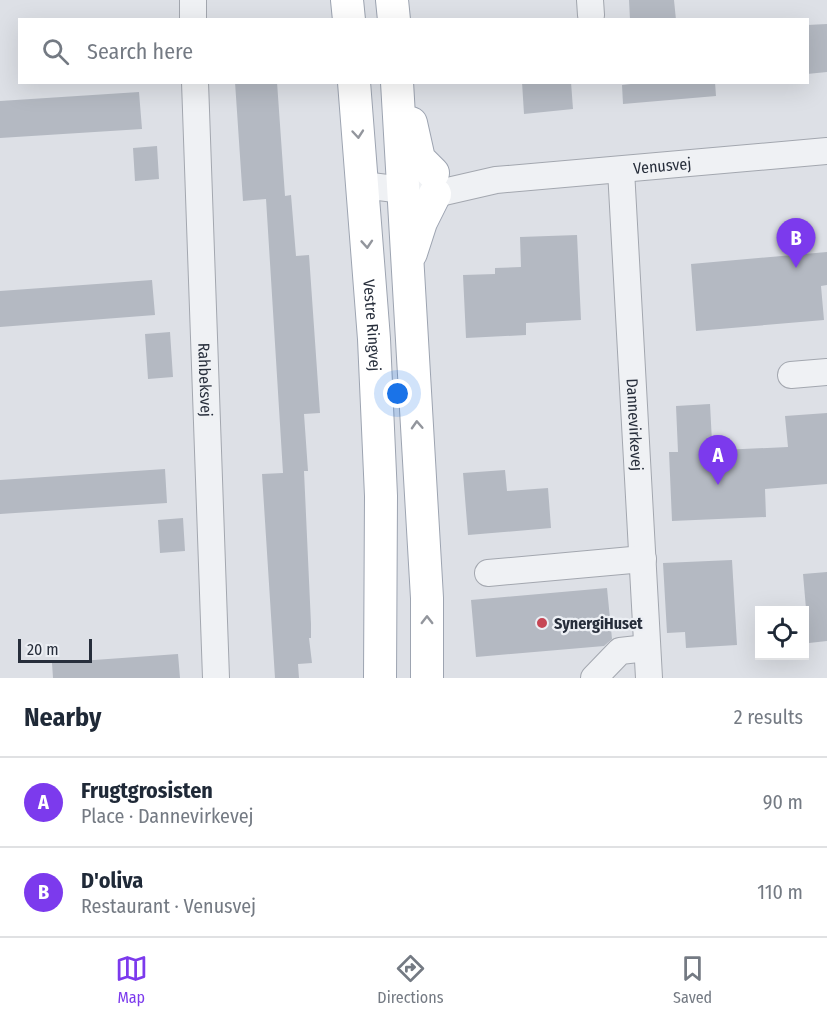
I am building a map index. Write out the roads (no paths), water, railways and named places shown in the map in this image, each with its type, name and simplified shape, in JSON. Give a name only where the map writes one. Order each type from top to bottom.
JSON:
[{"type":"main road","points":[[347,0],[349,18]]},
{"type":"main road","points":[[392,0],[394,18]]},
{"type":"main road","name":"Vestre Ringvej","points":[[354,84],[374,339],[381,496],[380,678]]},
{"type":"main road","points":[[400,84],[419,159],[434,183],[408,263]]},
{"type":"main road","points":[[400,84],[402,190],[427,598],[427,678]]},
{"type":"main road","points":[[381,496],[389,678]]},
{"type":"street","points":[[193,0],[193,18]]},
{"type":"street","name":"Rahbeksvej","points":[[195,84],[216,678]]},
{"type":"street","name":"Venusvej","points":[[363,186],[402,190],[453,177],[496,180],[827,151]]},
{"type":"street","name":"Dannevirkevej","points":[[621,170],[649,678]]},
{"type":"street","points":[[791,375],[827,372]]},
{"type":"street","points":[[488,573],[643,560]]},
{"type":"street","points":[[594,678],[620,651],[647,648]]},
{"type":"place","name":"D'oliva","points":[[796,268]]},
{"type":"place","name":"Frugtgrosisten","points":[[718,485]]},
{"type":"place","name":"SynergiHuset","points":[[542,623]]}]
